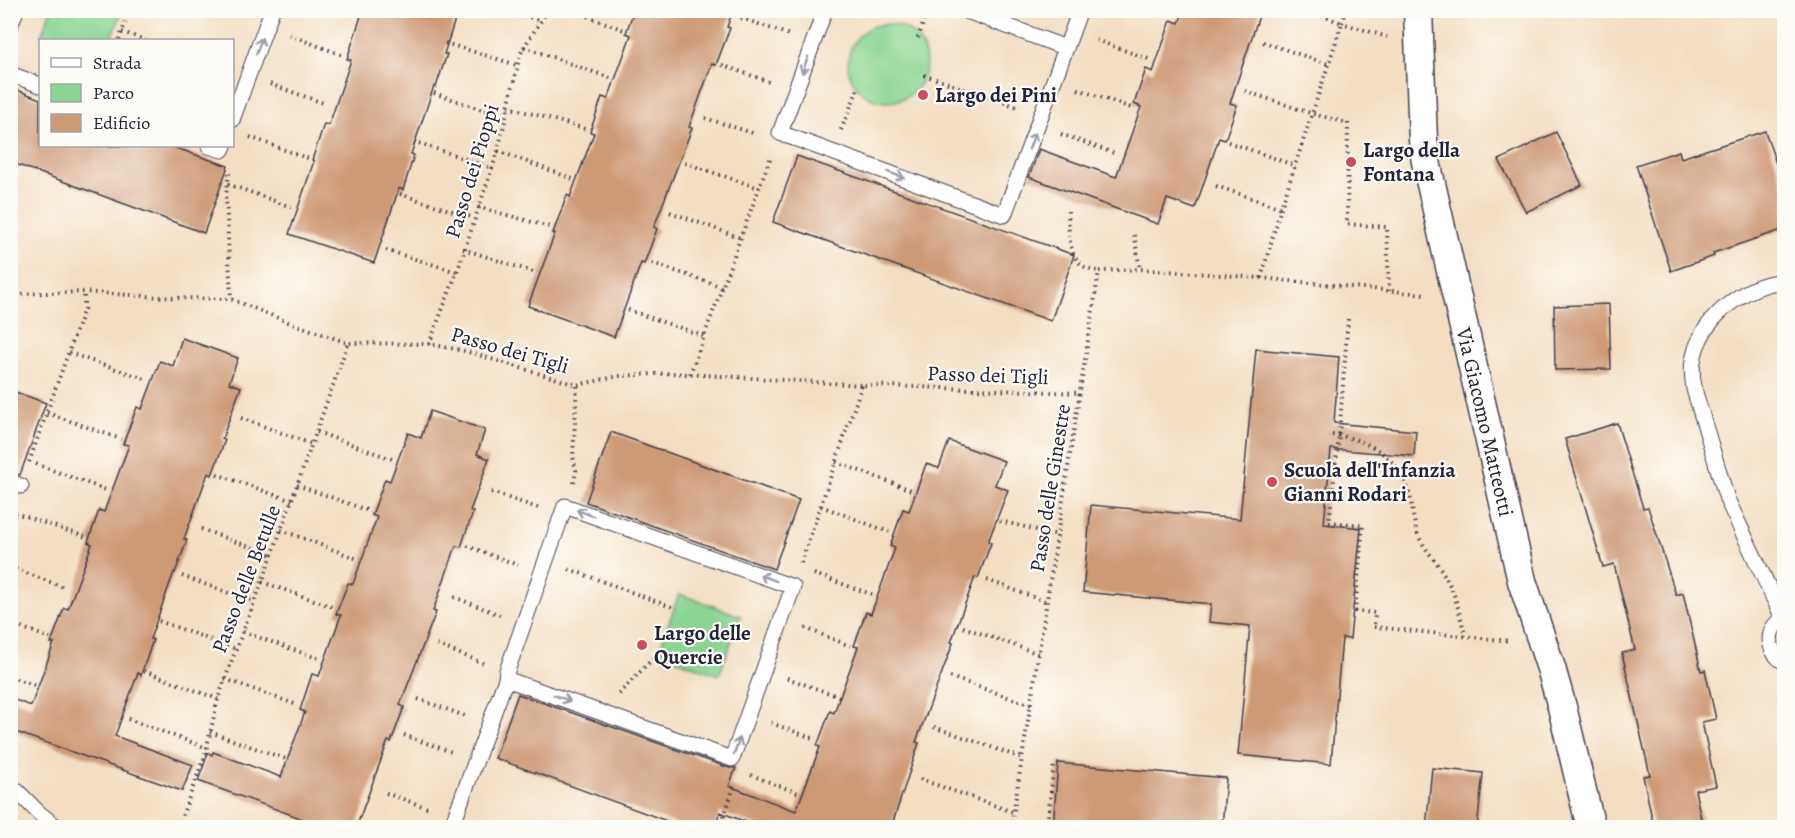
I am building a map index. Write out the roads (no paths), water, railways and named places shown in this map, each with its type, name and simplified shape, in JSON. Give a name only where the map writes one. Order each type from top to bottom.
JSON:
[{"type":"street","name":"Via Giacomo Matteotti","points":[[1418,10],[1423,140],[1431,185],[1522,581],[1562,707],[1591,828]]},
{"type":"lane","points":[[10,26],[16,10]]},
{"type":"lane","points":[[234,114],[272,10]]},
{"type":"lane","points":[[825,10],[779,137],[832,152],[1004,215],[1080,10]]},
{"type":"lane","points":[[964,10],[1066,48]]},
{"type":"lane","points":[[10,74],[39,85]]},
{"type":"lane","points":[[1785,281],[1754,289],[1734,301],[1709,323],[1696,347],[1692,372],[1694,389],[1727,499],[1784,618],[1777,622],[1770,637],[1773,651],[1785,662]]},
{"type":"lane","points":[[453,822],[563,511],[793,587],[748,714],[734,765],[506,675]]},
{"type":"lane","points":[[10,784],[40,814],[58,828]]},
{"type":"place","name":"Largo dei Pini","points":[[923,95]]},
{"type":"place","name":"Largo della Fontana","points":[[1351,162]]},
{"type":"place","name":"Scuola dell'Infanzia Gianni Rodari","points":[[1272,482]]},
{"type":"place","name":"Largo delle Quercie","points":[[642,645]]}]
